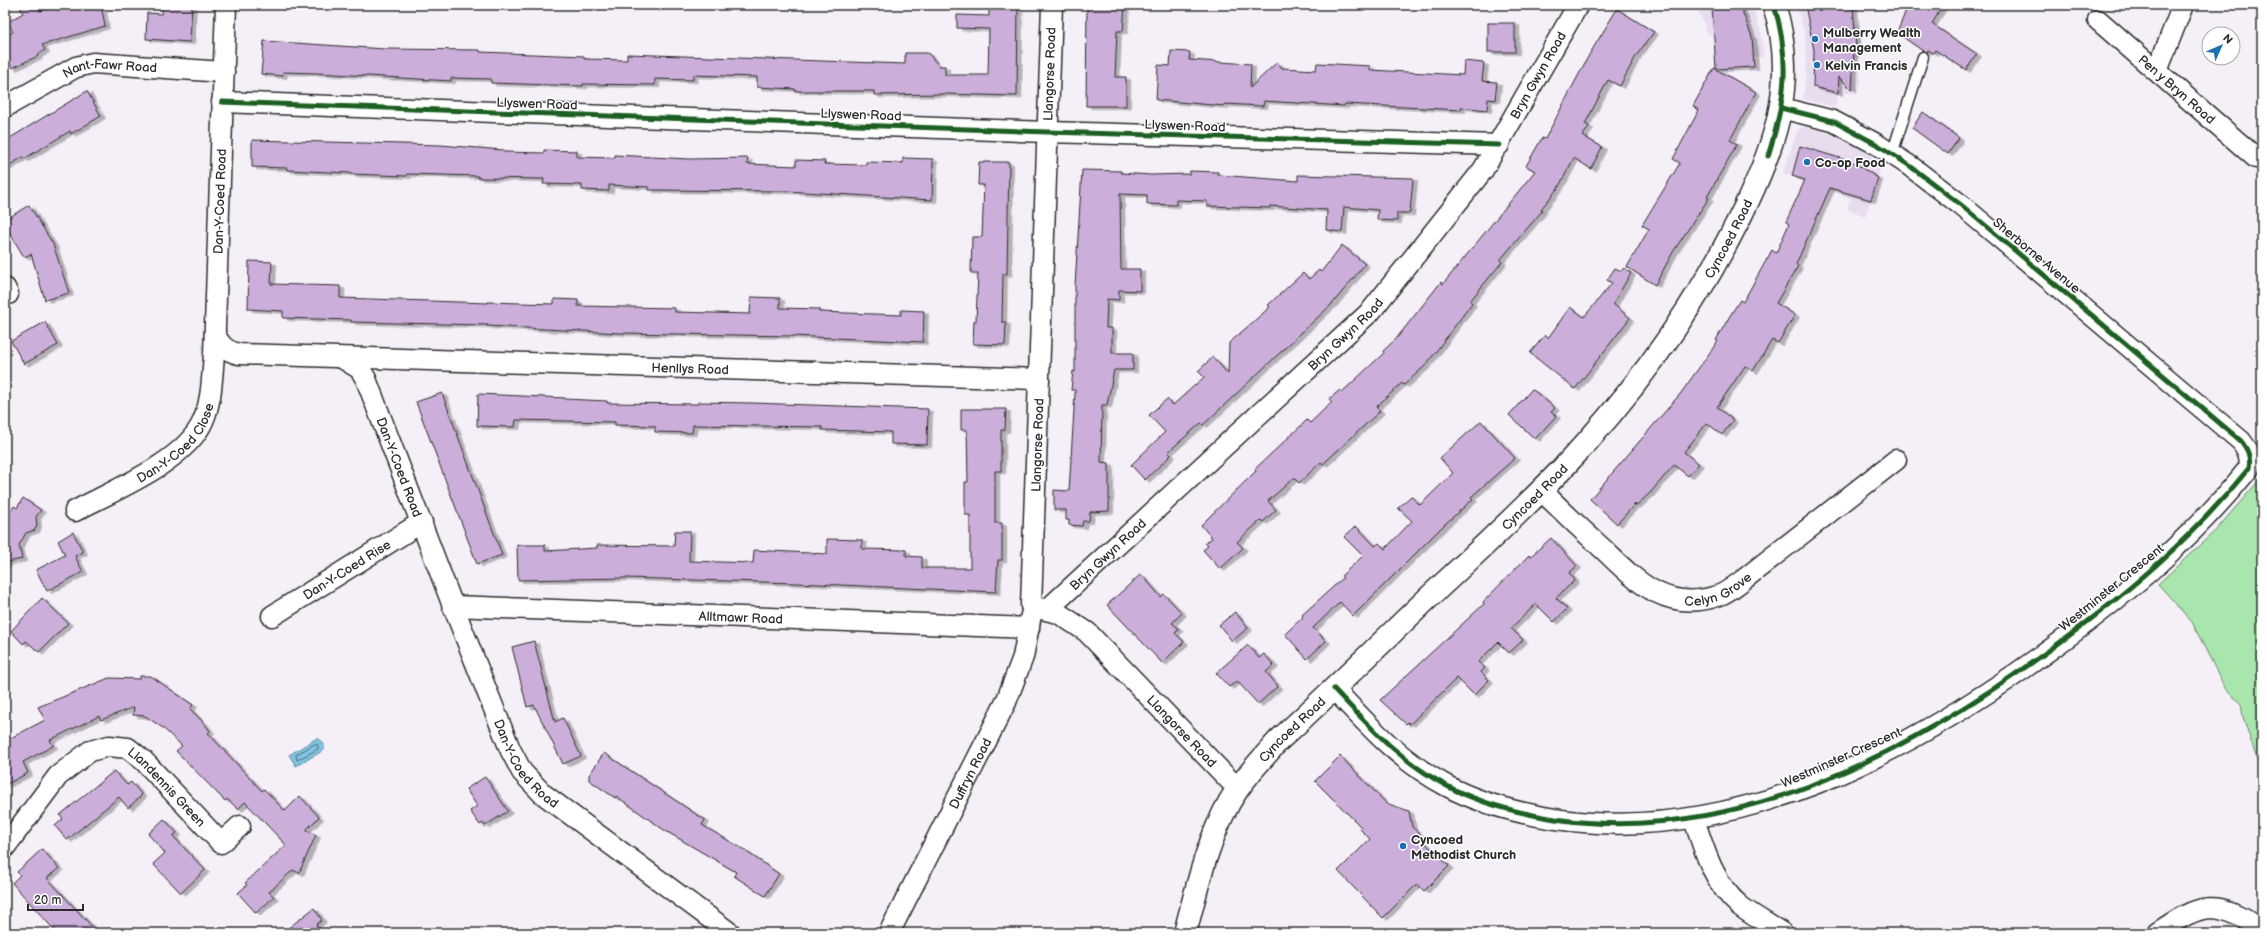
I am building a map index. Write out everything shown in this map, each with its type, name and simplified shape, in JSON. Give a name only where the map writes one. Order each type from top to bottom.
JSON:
[{"type":"street","name":"Dan-Y-Coed Road","points":[[226,5],[215,333],[218,343],[224,348],[239,354],[342,358],[360,369],[366,379],[453,606],[510,749],[522,772],[543,794],[730,933]]},
{"type":"street","name":"Llangorse Road","points":[[1052,5],[1038,379],[1040,608],[1075,623],[1087,632],[1238,789]]},
{"type":"street","name":"Bryn Gwyn Road","points":[[1040,608],[1371,311],[1468,191],[1500,145],[1578,5]]},
{"type":"street","name":"Cyncoed Road","points":[[1185,933],[1209,847],[1220,820],[1238,789],[1273,746],[1541,490],[1582,446],[1640,378],[1692,304],[1726,246],[1754,189],[1768,156],[1782,108],[1785,63],[1783,39],[1774,5]]},
{"type":"street","points":[[2157,71],[2182,5]]},
{"type":"street","name":"Pen y Bryn Road","points":[[2098,20],[2256,158]]},
{"type":"street","name":"Nant-Fawr Road","points":[[5,107],[76,67],[93,63],[224,72]]},
{"type":"street","name":"Llyswen Road","points":[[222,102],[1048,132],[1500,145]]},
{"type":"street","name":"Sherborne Avenue","points":[[1782,108],[1833,121],[1854,131],[1892,154],[1962,206],[2241,441],[2248,450],[2250,460]]},
{"type":"street","name":"Dan-Y-Coed Close","points":[[75,511],[165,462],[177,454],[196,435],[208,405],[215,333]]},
{"type":"street","name":"Henllys Road","points":[[342,358],[1038,379]]},
{"type":"street","name":"Celyn Grove","points":[[1541,490],[1634,579],[1655,593],[1680,601],[1701,600],[1721,595],[1743,580],[1896,460]]},
{"type":"street","name":"Westminster Crescent","points":[[1334,689],[1382,741],[1401,757],[1448,787],[1508,810],[1577,822],[1602,824],[1667,823],[1694,819],[1757,804],[1808,787],[1885,751],[1948,719],[1992,691],[2106,609],[2165,559],[2218,507],[2249,468],[2250,460]]},
{"type":"street","name":"Dan-Y-Coed Rise","points":[[272,616],[422,522]]},
{"type":"street","name":"Alltmawr Road","points":[[453,606],[1029,628]]},
{"type":"street","name":"Duffryn Road","points":[[888,933],[994,729],[1018,673],[1029,628],[1040,608]]},
{"type":"street","name":"Llandennis Green","points":[[5,847],[58,776],[90,751],[109,746],[128,748],[144,761],[221,843],[240,826]]},
{"type":"street","points":[[1694,819],[1707,858],[1728,893],[1750,913],[1782,933]]},
{"type":"street","points":[[2157,933],[2186,914],[2201,908],[2218,908],[2233,912],[2262,930]]},
{"type":"lane","points":[[1892,154],[1923,57]]},
{"type":"shaded area","points":[[1696,5],[1752,5],[1761,34],[1764,57],[1737,57],[1717,37],[1708,34]]},
{"type":"shaded area","points":[[1796,5],[1849,5],[1854,20],[1860,27],[1862,47],[1859,47],[1861,84],[1853,93],[1838,93],[1835,107],[1803,99],[1806,75],[1805,33]]},
{"type":"shaded area","points":[[1808,126],[1839,137],[1883,162],[1865,216],[1847,209],[1850,198],[1783,173],[1797,132],[1800,128]]},
{"type":"green space","points":[[2262,477],[2262,775],[2243,717],[2241,704],[2226,690],[2192,622],[2158,584],[2216,530]]},
{"type":"water","points":[[317,738],[324,744],[324,750],[296,766],[289,755]]},
{"type":"building","points":[[19,5],[37,5],[40,11],[59,5],[101,5],[105,26],[42,45],[45,50],[37,55],[38,56],[12,68],[5,55],[5,36],[13,32],[8,22],[23,13]]},
{"type":"building","points":[[162,5],[192,5],[190,42],[146,39],[147,13],[162,14]]},
{"type":"building","points":[[989,5],[1018,5],[1017,96],[944,94],[874,95],[874,91],[795,91],[795,89],[757,87],[757,77],[693,75],[693,80],[655,79],[655,85],[583,84],[583,86],[491,83],[491,79],[451,78],[451,81],[317,73],[283,72],[282,76],[261,74],[264,41],[385,49],[480,50],[480,52],[584,56],[584,59],[627,60],[627,54],[905,64],[905,53],[928,53],[939,66],[945,66],[945,75],[988,75],[989,29],[957,28],[957,15],[989,16]]},
{"type":"building","points":[[1087,5],[1125,5],[1123,31],[1117,31],[1115,77],[1126,77],[1126,106],[1086,106]]},
{"type":"building","points":[[1718,5],[1740,5],[1752,37],[1754,67],[1716,69],[1712,7]]},
{"type":"building","points":[[1805,5],[1853,5],[1856,47],[1854,47],[1852,90],[1839,77],[1838,93],[1813,87],[1814,50]]},
{"type":"building","points":[[1908,5],[1943,5],[1932,24],[1977,54],[1966,70],[1935,50],[1933,53],[1928,50],[1927,52],[1923,51],[1897,33]]},
{"type":"building","points":[[1617,9],[1654,32],[1636,56],[1620,86],[1608,80],[1585,124],[1589,126],[1583,136],[1602,147],[1591,169],[1574,158],[1558,188],[1541,209],[1543,210],[1500,260],[1502,262],[1470,301],[1472,303],[1426,365],[1404,385],[1402,383],[1376,407],[1380,411],[1323,464],[1321,462],[1299,483],[1294,478],[1268,501],[1276,510],[1263,522],[1261,520],[1237,542],[1243,548],[1220,569],[1203,550],[1208,546],[1205,543],[1212,538],[1201,525],[1256,471],[1255,469],[1307,420],[1310,423],[1332,402],[1329,399],[1340,390],[1342,392],[1384,353],[1383,351],[1396,339],[1441,282],[1443,284],[1535,171],[1526,166],[1542,138],[1545,139],[1589,55]]},
{"type":"building","points":[[1488,23],[1515,23],[1515,52],[1488,52]]},
{"type":"building","points":[[1171,51],[1190,52],[1189,60],[1251,64],[1250,88],[1277,62],[1282,68],[1316,70],[1317,63],[1370,66],[1370,70],[1463,75],[1464,61],[1484,63],[1482,81],[1497,82],[1495,100],[1488,99],[1487,110],[1461,107],[1461,110],[1345,104],[1344,106],[1264,101],[1263,106],[1224,104],[1224,106],[1156,100],[1158,65],[1170,66]]},
{"type":"building","points":[[1714,68],[1756,92],[1730,140],[1737,144],[1707,197],[1709,198],[1673,252],[1655,285],[1627,267],[1649,229],[1642,225],[1680,163],[1673,159],[1699,110],[1693,106]]},
{"type":"building","points":[[87,91],[101,116],[71,134],[70,131],[24,159],[23,157],[5,168],[5,141]]},
{"type":"building","points":[[1923,112],[1959,138],[1948,154],[1912,128]]},
{"type":"building","points":[[252,140],[440,145],[504,150],[504,152],[544,153],[544,150],[577,151],[577,157],[615,158],[615,155],[689,159],[748,158],[747,164],[796,166],[796,160],[825,161],[824,164],[866,165],[866,162],[903,163],[903,158],[933,159],[932,200],[787,191],[649,190],[649,187],[609,185],[609,191],[582,190],[582,185],[543,184],[544,179],[478,178],[478,176],[407,174],[407,176],[350,174],[287,170],[287,168],[252,167]]},
{"type":"building","points":[[1800,146],[1853,162],[1878,178],[1871,200],[1830,188],[1796,264],[1798,266],[1776,303],[1795,315],[1778,343],[1772,340],[1753,371],[1745,366],[1717,407],[1733,420],[1722,435],[1707,423],[1684,452],[1699,464],[1688,476],[1674,465],[1650,493],[1636,506],[1635,504],[1617,524],[1590,499],[1681,393],[1718,341],[1716,340],[1740,300],[1743,302],[1772,250],[1776,253],[1789,224],[1786,222],[1805,180],[1792,176]]},
{"type":"building","points":[[979,162],[1009,162],[1007,274],[1003,274],[1002,322],[1006,322],[1005,345],[973,344],[974,321],[976,321],[978,273],[971,273],[972,237],[982,237],[984,185],[978,185]]},
{"type":"building","points":[[1082,170],[1121,171],[1121,173],[1151,175],[1190,174],[1190,171],[1218,172],[1218,175],[1298,181],[1298,175],[1413,178],[1410,213],[1397,213],[1397,221],[1377,220],[1378,210],[1344,207],[1342,232],[1326,230],[1327,210],[1270,206],[1270,208],[1207,206],[1207,201],[1176,200],[1176,205],[1147,204],[1147,195],[1120,194],[1121,269],[1140,269],[1140,291],[1119,290],[1119,300],[1107,299],[1106,328],[1112,328],[1112,353],[1133,353],[1133,370],[1114,370],[1107,405],[1102,405],[1101,462],[1109,463],[1109,511],[1090,512],[1089,521],[1083,521],[1082,526],[1069,525],[1069,520],[1066,520],[1066,510],[1054,510],[1054,490],[1069,491],[1075,393],[1075,390],[1071,390],[1073,371],[1075,372],[1075,286]]},
{"type":"building","points":[[29,205],[53,244],[69,293],[45,300],[31,254],[24,257],[5,225],[5,220]]},
{"type":"building","points":[[1342,245],[1365,264],[1333,303],[1203,425],[1201,423],[1168,452],[1171,455],[1145,480],[1131,465],[1165,432],[1149,415],[1167,399],[1173,405],[1204,377],[1198,371],[1213,357],[1228,374],[1229,343],[1270,307],[1268,305],[1303,273],[1309,279],[1319,270],[1321,272]]},
{"type":"building","points":[[249,261],[272,262],[271,284],[340,286],[340,298],[554,304],[554,299],[578,300],[578,306],[675,308],[675,312],[750,314],[751,297],[780,298],[780,308],[819,309],[819,312],[901,315],[901,310],[924,311],[923,342],[792,336],[620,333],[487,326],[488,325],[351,322],[351,320],[283,318],[283,311],[248,309]]},
{"type":"building","points":[[1615,268],[1621,271],[1624,268],[1631,273],[1613,304],[1630,318],[1575,389],[1530,353],[1545,335],[1548,338],[1570,307],[1584,317],[1612,283],[1607,280]]},
{"type":"building","points":[[45,322],[58,345],[24,364],[11,341]]},
{"type":"building","points":[[1532,389],[1555,408],[1551,412],[1556,416],[1535,439],[1509,415]]},
{"type":"building","points":[[442,393],[502,555],[477,564],[416,402]]},
{"type":"building","points":[[478,394],[565,398],[607,401],[607,403],[752,403],[928,409],[927,445],[891,444],[891,432],[822,430],[822,427],[693,425],[692,433],[655,432],[655,426],[615,425],[615,422],[516,420],[515,427],[477,426]]},
{"type":"building","points":[[961,409],[1006,409],[1005,430],[1001,430],[1001,471],[995,471],[995,523],[1002,523],[1002,560],[998,560],[996,592],[796,583],[626,578],[518,580],[517,545],[545,545],[545,551],[597,548],[597,545],[674,546],[675,531],[690,531],[689,561],[753,563],[754,550],[827,554],[827,539],[862,540],[862,549],[906,550],[906,556],[922,557],[922,568],[970,568],[970,515],[965,515],[965,482],[968,482],[967,430],[961,430]]},
{"type":"building","points":[[1481,421],[1515,458],[1471,497],[1473,499],[1445,524],[1353,616],[1340,602],[1313,628],[1326,641],[1307,659],[1285,634],[1303,617],[1302,615],[1343,578],[1341,576],[1363,556],[1344,537],[1356,526],[1375,546],[1379,543],[1385,549],[1412,521],[1398,508],[1411,496],[1420,505],[1453,473],[1440,458]]},
{"type":"building","points":[[23,498],[41,510],[36,517],[37,525],[35,530],[26,533],[19,545],[22,559],[8,562],[5,566],[5,512],[11,511],[14,506],[17,508]]},
{"type":"building","points":[[73,532],[83,552],[75,556],[83,572],[47,591],[36,570],[65,555],[58,541]]},
{"type":"building","points":[[1551,538],[1577,566],[1569,573],[1575,580],[1556,598],[1567,609],[1554,622],[1536,604],[1511,628],[1523,640],[1509,653],[1498,642],[1478,662],[1485,668],[1481,672],[1489,680],[1474,695],[1457,678],[1410,724],[1408,722],[1406,724],[1380,700],[1484,604],[1483,602],[1529,555],[1530,557]]},
{"type":"building","points":[[1141,574],[1161,597],[1164,594],[1182,613],[1172,623],[1179,629],[1175,633],[1184,642],[1162,663],[1107,605]]},
{"type":"building","points":[[42,598],[68,623],[39,652],[26,641],[23,644],[11,631]]},
{"type":"building","points":[[1235,612],[1248,628],[1232,641],[1219,625]]},
{"type":"building","points":[[534,641],[555,722],[563,718],[581,756],[563,764],[534,705],[527,707],[512,647]]},
{"type":"building","points":[[1248,645],[1259,658],[1264,654],[1274,665],[1266,672],[1278,686],[1258,704],[1237,681],[1229,687],[1216,673]]},
{"type":"building","points":[[140,676],[151,676],[193,705],[190,709],[210,731],[208,733],[262,791],[264,789],[285,811],[300,796],[319,817],[306,830],[316,835],[299,873],[293,870],[269,892],[274,897],[256,913],[238,893],[247,885],[245,883],[286,845],[245,802],[238,809],[227,799],[225,801],[176,751],[182,746],[163,728],[145,716],[133,715],[134,707],[101,720],[99,716],[50,740],[53,746],[23,762],[28,773],[5,785],[5,741],[45,720],[38,707],[109,678],[140,679]]},
{"type":"building","points":[[604,753],[705,820],[702,825],[741,848],[779,874],[765,896],[734,876],[736,872],[664,830],[616,796],[615,798],[589,780],[589,775]]},
{"type":"building","name":"Cyncoed Methodist Church","points":[[1340,756],[1386,803],[1409,811],[1412,827],[1420,834],[1418,836],[1449,866],[1424,891],[1417,884],[1383,918],[1338,871],[1370,839],[1360,829],[1361,827],[1315,781]]},
{"type":"building","points":[[114,771],[127,785],[131,782],[142,795],[128,808],[119,797],[67,840],[55,826],[63,819],[60,815]]},
{"type":"building","points":[[485,777],[508,811],[485,826],[483,823],[480,825],[470,811],[477,806],[466,789]]},
{"type":"building","points":[[164,819],[177,833],[173,836],[205,870],[181,893],[153,864],[165,853],[148,834]]},
{"type":"building","points":[[42,849],[59,868],[47,878],[98,933],[57,933],[12,883],[20,875],[17,872]]},
{"type":"building","points":[[314,908],[322,920],[316,925],[322,933],[282,933]]},
{"type":"cycle path","points":[[1768,156],[1774,137],[1784,81],[1783,44],[1774,5]]},
{"type":"cycle path","points":[[222,102],[1048,132],[1499,145]]},
{"type":"cycle path","points":[[1334,689],[1386,742],[1415,766],[1447,786],[1473,798],[1500,807],[1555,819],[1622,824],[1689,818],[1754,804],[1818,783],[1879,755],[1939,723],[1996,687],[2051,649],[2131,587],[2180,543],[2204,519],[2249,468],[2250,460],[2241,441],[1961,205],[1910,166],[1878,145],[1833,121],[1781,108]]},
{"type":"place","name":"Mulberry Wealth Management","points":[[1815,39]]},
{"type":"place","name":"Kelvin Francis","points":[[1817,65]]},
{"type":"place","name":"Co-op Food","points":[[1807,162]]},
{"type":"place","name":"Cyncoed Methodist Church","points":[[1403,846]]}]
